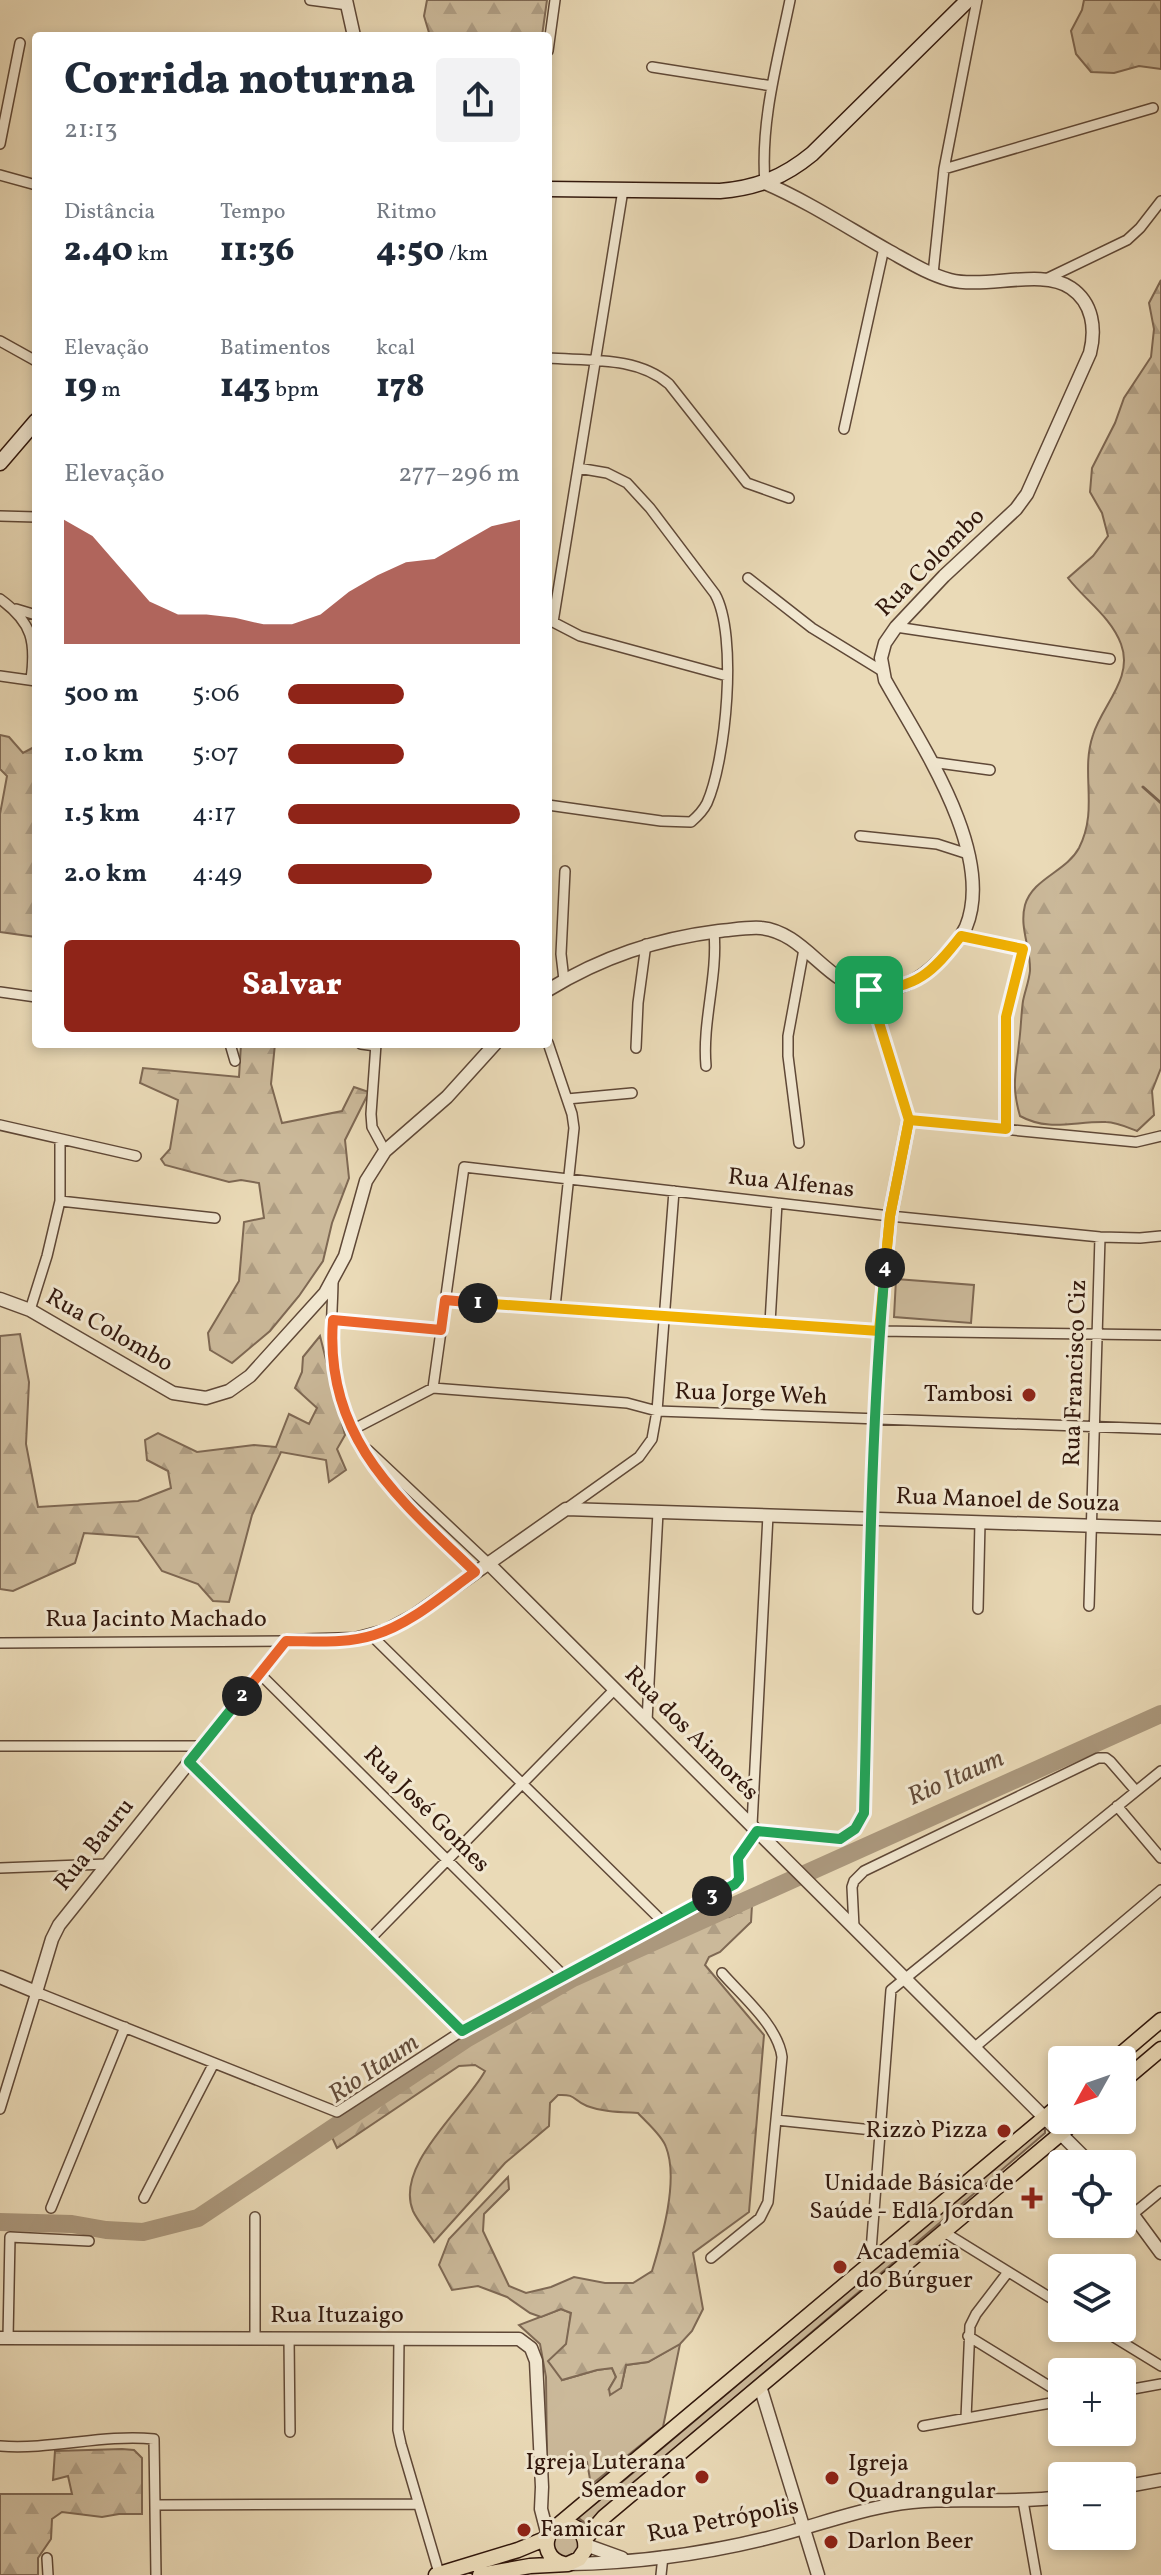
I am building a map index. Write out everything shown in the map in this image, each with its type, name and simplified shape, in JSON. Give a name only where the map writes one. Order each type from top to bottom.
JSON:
[{"type":"main road","points":[[552,189],[740,190],[785,174],[812,154],[968,0]]},
{"type":"main road","points":[[0,463],[32,426]]},
{"type":"main road","points":[[1130,2046],[1161,2020]]},
{"type":"main road","points":[[1136,2070],[1161,2049]]},
{"type":"main road","points":[[437,2574],[518,2550],[553,2531],[1046,2117]]},
{"type":"main road","points":[[553,2531],[549,2555],[566,2564],[583,2555],[586,2542],[604,2517],[1060,2134]]},
{"type":"main road","points":[[553,2531],[576,2527],[586,2542]]},
{"type":"main road","name":"Rua Petrópolis","points":[[480,2575],[530,2566],[566,2564]]},
{"type":"street","points":[[310,0],[347,3],[353,32]]},
{"type":"street","points":[[551,32],[555,0]]},
{"type":"street","points":[[790,0],[772,86],[764,153],[765,183],[884,248],[933,274],[966,282],[1046,279],[1127,240],[1161,201]]},
{"type":"street","points":[[933,274],[944,169],[977,0]]},
{"type":"street","points":[[0,144],[20,43]]},
{"type":"street","points":[[652,67],[772,86]]},
{"type":"street","points":[[944,169],[1153,108]]},
{"type":"street","points":[[0,175],[32,184]]},
{"type":"street","points":[[623,190],[553,622],[580,636],[727,676]]},
{"type":"street","points":[[844,429],[884,248]]},
{"type":"street","name":"Rua Colombo","points":[[882,671],[883,649],[896,627],[944,576],[1021,503],[1082,372],[1093,337],[1091,314],[1084,301],[1070,287],[1046,279]]},
{"type":"street","points":[[0,341],[32,359]]},
{"type":"street","points":[[552,358],[634,365],[654,372],[669,384],[747,483],[789,498]]},
{"type":"street","points":[[552,806],[661,821],[691,822],[705,806],[715,775],[727,676],[724,615],[715,594],[650,508],[627,483],[607,473],[578,468]]},
{"type":"street","points":[[0,516],[32,517]]},
{"type":"street","points":[[552,988],[646,944],[749,928],[770,929],[793,940],[841,978],[869,990],[887,989],[913,982],[934,966],[961,936],[967,924],[971,904],[968,854],[956,813],[882,671],[812,628],[748,578]]},
{"type":"street","points":[[0,599],[13,608],[32,614]]},
{"type":"street","points":[[13,608],[25,624],[32,642]]},
{"type":"street","points":[[896,627],[1110,659]]},
{"type":"street","points":[[0,676],[32,681]]},
{"type":"street","points":[[931,762],[990,770]]},
{"type":"street","points":[[860,836],[937,844],[968,854]]},
{"type":"street","points":[[564,980],[561,954],[565,871]]},
{"type":"street","points":[[706,1066],[704,1047],[715,953],[714,932]]},
{"type":"street","points":[[961,936],[1023,949],[1006,1017],[1006,1129]]},
{"type":"street","points":[[636,1048],[636,1016],[646,944]]},
{"type":"street","points":[[799,1143],[788,1036],[804,949]]},
{"type":"street","points":[[754,1828],[840,1839],[855,1829],[864,1813],[879,1331],[890,1216],[909,1120],[869,990]]},
{"type":"street","points":[[0,992],[32,996]]},
{"type":"street","points":[[231,1048],[235,1061]]},
{"type":"street","points":[[376,1048],[371,1114],[376,1138],[385,1151]]},
{"type":"street","name":"Rua Colombo","points":[[0,1299],[30,1310],[162,1389],[183,1396],[206,1398],[229,1391],[250,1376],[313,1308],[333,1279],[345,1256],[366,1181],[385,1151],[447,1097],[491,1048]]},
{"type":"street","points":[[550,1048],[574,1128],[555,1307]]},
{"type":"street","points":[[567,1099],[632,1093]]},
{"type":"street","points":[[909,1120],[1136,1142],[1161,1136]]},
{"type":"street","points":[[0,1125],[136,1156]]},
{"type":"street","points":[[30,1310],[60,1201],[60,1141]]},
{"type":"street","name":"Rua Alfenas","points":[[445,1300],[464,1167],[1100,1237],[1161,1236]]},
{"type":"street","name":"Rua Jacinto Machado","points":[[0,1643],[337,1641],[372,1636],[415,1615],[639,1457],[652,1439],[657,1411],[674,1191]]},
{"type":"street","points":[[60,1201],[215,1218]]},
{"type":"street","points":[[770,1323],[777,1203]]},
{"type":"street","name":"Rua Francisco Ciz","points":[[1089,1606],[1100,1237]]},
{"type":"street","name":"Rua dos Aimorés","points":[[333,1279],[331,1346],[335,1379],[352,1430],[383,1481],[475,1572]]},
{"type":"street","points":[[352,1430],[433,1388],[445,1300],[879,1331],[1161,1335]]},
{"type":"street","points":[[333,1320],[441,1330]]},
{"type":"street","name":"Rua Jorge Weh","points":[[433,1388],[627,1403],[657,1411],[1161,1429]]},
{"type":"street","name":"Rua dos Aimorés","points":[[359,1441],[488,1563],[1046,2117]]},
{"type":"street","name":"Rua Manoel de Souza","points":[[566,1509],[1161,1528]]},
{"type":"street","points":[[647,1721],[658,1512]]},
{"type":"street","points":[[0,1977],[337,2112],[462,2031],[735,1884],[739,1879],[738,1858],[754,1828],[768,1515]]},
{"type":"street","points":[[978,1609],[980,1522]]},
{"type":"street","points":[[372,1636],[662,1921]]},
{"type":"street","name":"Rua Bauru","points":[[0,2109],[59,1925],[286,1641]]},
{"type":"street","name":"Rua José Gomes","points":[[260,1674],[563,1975]]},
{"type":"street","points":[[369,1940],[615,1689]]},
{"type":"street","points":[[0,1746],[202,1746]]},
{"type":"street","points":[[854,1927],[852,1887],[864,1871],[1098,1758],[1110,1761],[1136,1791]]},
{"type":"street","points":[[189,1762],[462,2031]]},
{"type":"street","points":[[870,2264],[891,1990],[1161,1771]]},
{"type":"street","points":[[1117,1806],[1161,1858]]},
{"type":"street","points":[[0,1868],[107,1864]]},
{"type":"street","points":[[975,2047],[1161,1890]]},
{"type":"street","points":[[711,2258],[765,2211],[768,2202],[781,2047],[770,2027],[722,1973]]},
{"type":"street","points":[[51,2208],[125,2027]]},
{"type":"street","points":[[144,2198],[214,2063]]},
{"type":"street","points":[[776,2120],[882,2131]]},
{"type":"street","name":"Rua dos Aimorés","points":[[1062,2134],[1077,2150]]},
{"type":"street","points":[[1136,2212],[1161,2191]]},
{"type":"street","points":[[255,2217],[255,2338]]},
{"type":"street","points":[[1136,2218],[1161,2253]]},
{"type":"street","points":[[944,2232],[1048,2296]]},
{"type":"street","points":[[4,2338],[10,2237],[89,2241]]},
{"type":"street","points":[[966,2418],[968,2336],[976,2314],[1008,2272]]},
{"type":"street","points":[[968,2336],[1048,2385]]},
{"type":"street","name":"Rua Ituzaigo","points":[[4,2338],[519,2339],[534,2355],[537,2370],[542,2487],[553,2531]]},
{"type":"street","points":[[289,2338],[290,2432]]},
{"type":"street","points":[[399,2338],[398,2430],[437,2574]]},
{"type":"street","points":[[1122,2342],[1161,2366]]},
{"type":"street","points":[[1136,2388],[1161,2384]]},
{"type":"street","points":[[760,2386],[818,2575]]},
{"type":"street","points":[[923,2426],[1048,2403]]},
{"type":"street","points":[[0,2446],[46,2447],[111,2437],[154,2439],[156,2575]]},
{"type":"street","points":[[1136,2484],[1161,2480]]},
{"type":"street","name":"Rua Petrópolis","points":[[566,2564],[719,2549],[891,2505],[1048,2498]]},
{"type":"street","points":[[1023,2501],[1036,2575]]},
{"type":"street","points":[[155,2505],[418,2504]]},
{"type":"street","name":"Rua Petrópolis","points":[[586,2542],[629,2560]]},
{"type":"street","points":[[661,2575],[663,2556]]},
{"type":"street","points":[[47,2558],[48,2575]]},
{"type":"green space","points":[[427,0],[547,0],[543,32],[429,32],[424,16]]},
{"type":"green space","points":[[1084,0],[1161,0],[1161,69],[1139,66],[1114,73],[1091,72],[1076,54],[1071,31]]},
{"type":"green space","points":[[1161,280],[1161,1068],[1152,1091],[1154,1115],[1137,1131],[1110,1122],[1041,1124],[1020,1116],[1015,1087],[1023,1001],[1030,971],[1023,922],[1025,905],[1035,888],[1073,856],[1085,834],[1089,805],[1089,749],[1097,724],[1120,680],[1124,656],[1117,634],[1068,578],[1093,556],[1108,536],[1102,513],[1090,492],[1092,468],[1124,398],[1151,357],[1154,329],[1149,303]]},
{"type":"green space","points":[[0,735],[9,737],[23,753],[32,748],[32,936],[0,932],[0,814],[7,776],[0,769]]},
{"type":"green space","points":[[241,1048],[275,1048],[271,1084],[282,1123],[342,1111],[354,1087],[369,1092],[345,1140],[349,1178],[332,1223],[323,1261],[270,1331],[232,1363],[210,1350],[208,1333],[239,1281],[244,1222],[264,1218],[259,1183],[229,1182],[165,1165],[161,1159],[170,1149],[178,1100],[140,1083],[143,1068],[239,1077]]},
{"type":"green space","points":[[896,1279],[974,1285],[971,1323],[894,1317]]},
{"type":"green space","points":[[20,1334],[29,1382],[26,1444],[38,1507],[138,1501],[171,1488],[168,1471],[147,1460],[145,1440],[158,1433],[197,1452],[254,1445],[276,1447],[289,1414],[309,1424],[317,1408],[295,1388],[302,1372],[303,1357],[320,1336],[345,1435],[337,1449],[346,1470],[329,1482],[326,1460],[281,1452],[252,1515],[229,1602],[213,1601],[198,1584],[162,1571],[138,1537],[84,1533],[75,1563],[13,1591],[0,1589],[0,1336]]},
{"type":"green space","points":[[752,1905],[751,1922],[720,1952],[709,1957],[705,1965],[764,2035],[749,2212],[693,2253],[703,2309],[692,2331],[680,2344],[648,2362],[626,2365],[621,2388],[610,2395],[609,2389],[616,2377],[612,2368],[562,2380],[548,2361],[566,2344],[571,2313],[561,2309],[541,2317],[507,2297],[478,2286],[452,2290],[439,2265],[449,2239],[508,2177],[509,2189],[484,2214],[483,2231],[509,2286],[526,2293],[574,2277],[605,2283],[633,2283],[652,2271],[668,2209],[671,2176],[666,2147],[654,2129],[638,2113],[599,2109],[582,2104],[572,2096],[558,2095],[550,2103],[549,2126],[505,2163],[434,2242],[413,2211],[410,2193],[413,2175],[434,2138],[485,2071],[475,2065],[459,2066],[337,2148],[331,2135],[468,2042],[622,1959]]},
{"type":"green space","points":[[1041,2129],[1045,2129],[1045,2133],[587,2524],[577,2517],[609,2493]]},
{"type":"green space","points":[[561,2309],[571,2313],[562,2380],[612,2368],[616,2377],[609,2389],[621,2388],[626,2365],[648,2362],[680,2344],[663,2427],[591,2485],[587,2462],[547,2463],[546,2377],[540,2344],[519,2325]]},
{"type":"green space","points":[[134,2450],[142,2458],[142,2514],[102,2517],[62,2512],[52,2519],[51,2539],[38,2558],[38,2575],[0,2575],[0,2494],[72,2494],[68,2476],[53,2480],[55,2451]]},
{"type":"green space","points":[[566,2531],[575,2535],[579,2544],[575,2553],[566,2557],[557,2553],[553,2544],[557,2535]]},
{"type":"waterway","points":[[1143,787],[1161,803]]},
{"type":"waterway","name":"Rio Itaum","points":[[0,2222],[72,2224],[143,2232],[198,2218],[466,2039],[573,1978],[1161,1714]]},
{"type":"place","name":"Tambosi","points":[[1029,1395]]},
{"type":"place","name":"Rizzò Pizza","points":[[1004,2131]]},
{"type":"place","name":"Unidade Básica de Saúde - Edla Jordan","points":[[1032,2198]]},
{"type":"place","name":"Academia do Búrguer","points":[[840,2267]]},
{"type":"place","name":"Igreja Luterana Semeador","points":[[702,2477]]},
{"type":"place","name":"Igreja Quadrangular","points":[[832,2478]]},
{"type":"place","name":"Famicar","points":[[524,2530]]},
{"type":"place","name":"Darlon Beer","points":[[831,2542]]},
{"type":"route","points":[[869,990],[901,987],[924,976],[961,936],[1023,949],[1006,1017],[1006,1129],[909,1120],[890,1216],[879,1331],[864,1813],[861,1822],[850,1834],[834,1840],[757,1831],[738,1858],[739,1879],[735,1884],[462,2031],[189,1762],[286,1641],[337,1641],[372,1636],[415,1615],[475,1572],[383,1481],[352,1430],[337,1391],[331,1346],[333,1320],[441,1330],[445,1300],[879,1331],[890,1216],[909,1120],[869,990]]}]
